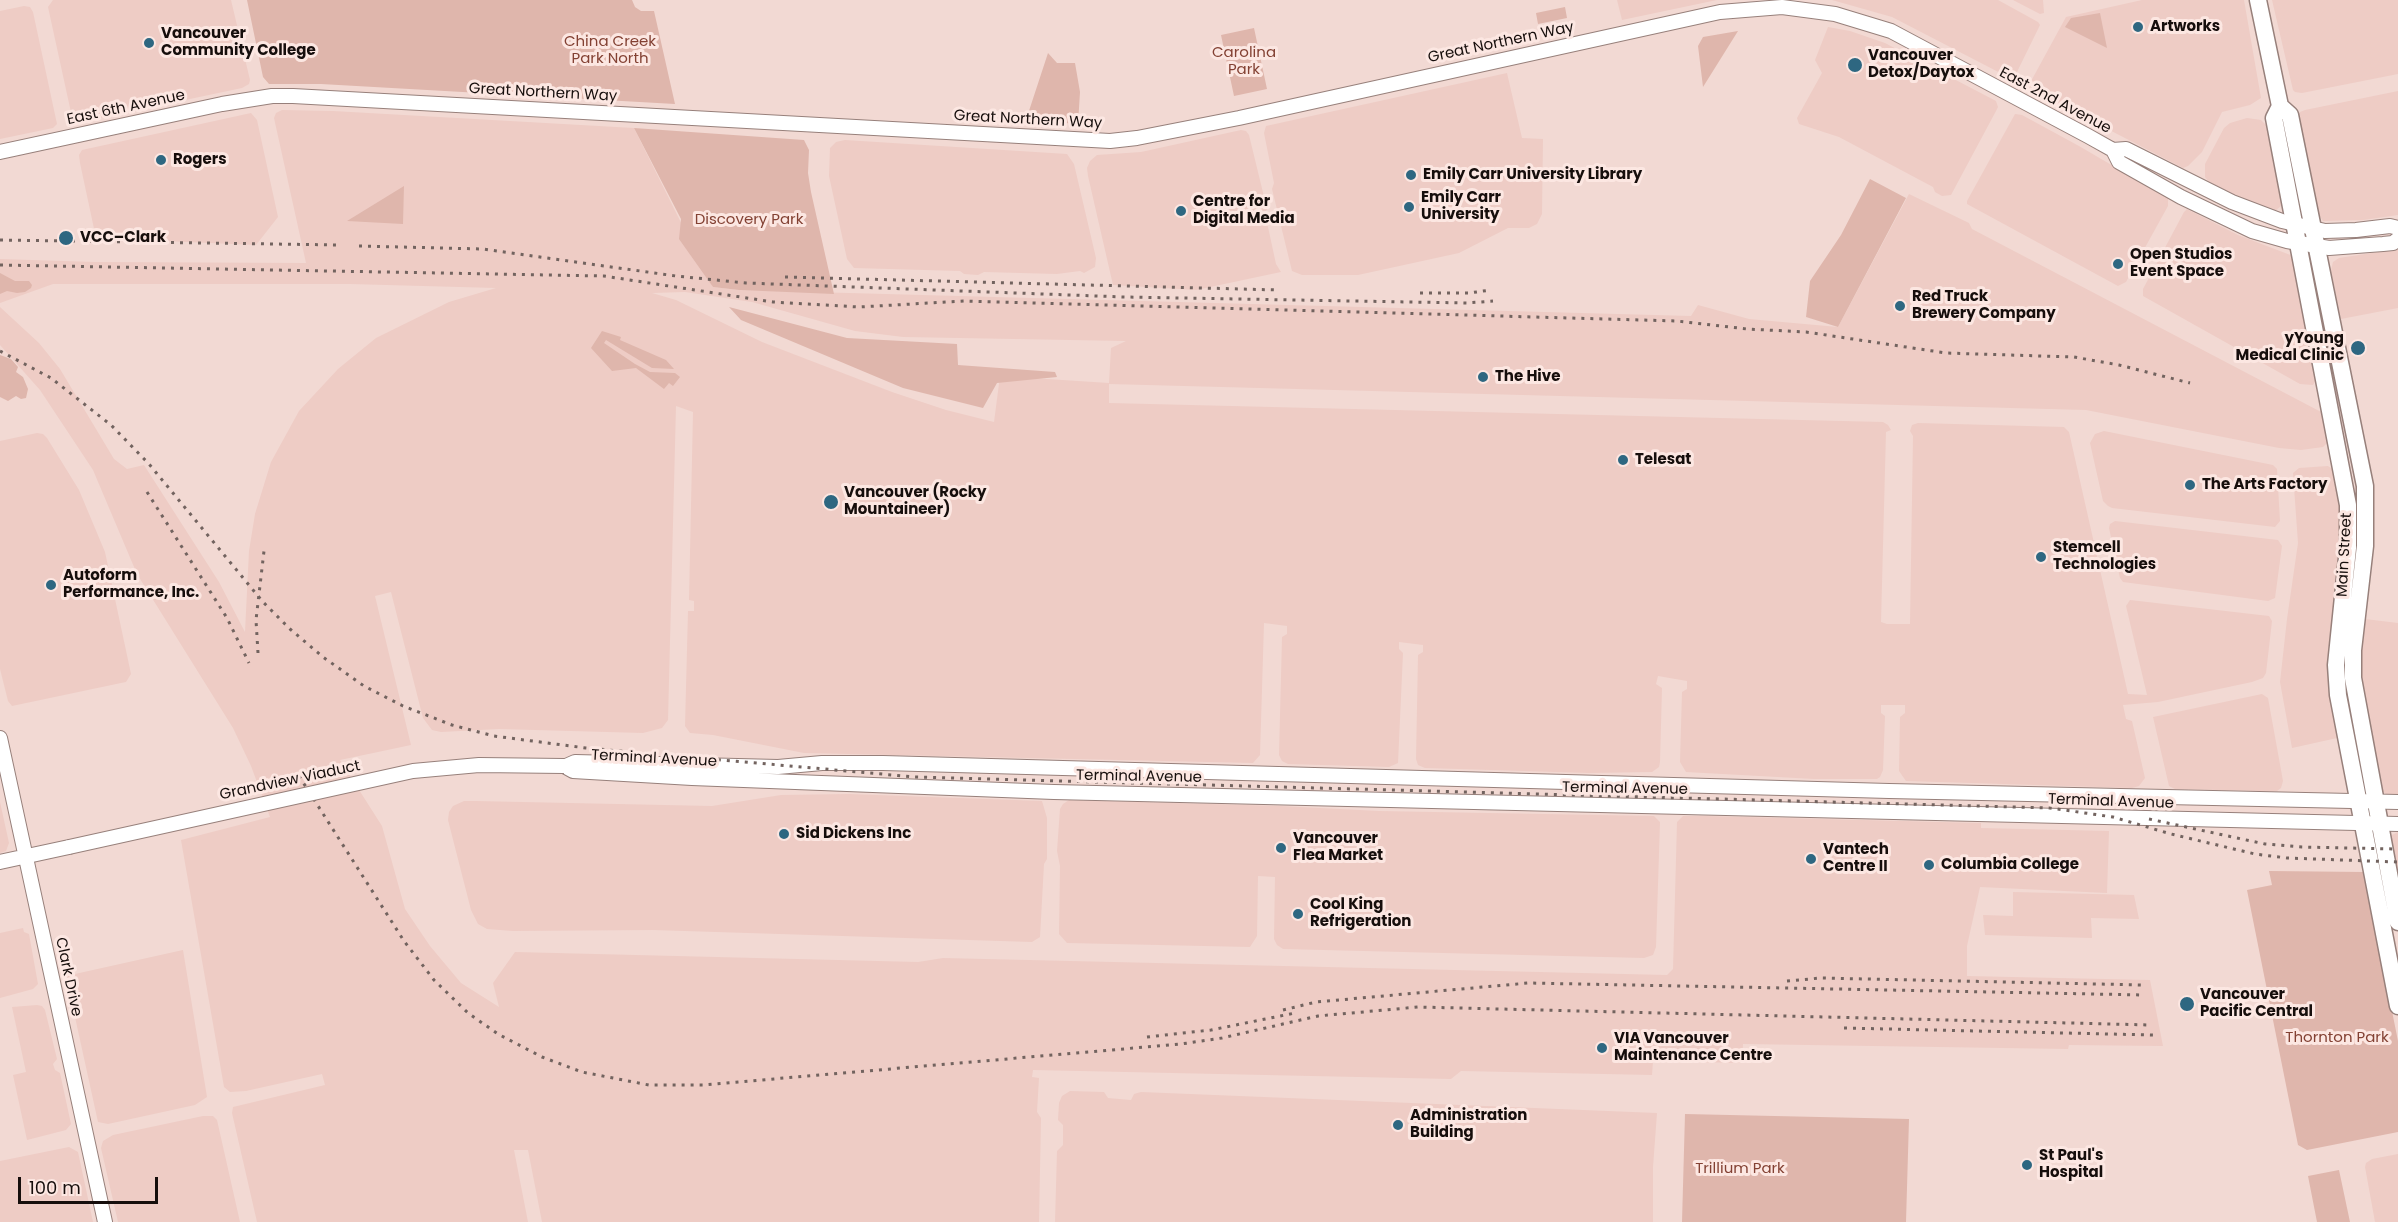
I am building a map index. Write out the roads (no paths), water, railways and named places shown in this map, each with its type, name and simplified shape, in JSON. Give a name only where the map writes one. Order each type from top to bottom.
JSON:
[{"type":"main road","name":"Main Street","points":[[2258,0],[2280,106],[2290,115],[2365,486],[2365,546],[2352,664],[2357,707],[2376,801],[2371,824],[2398,1006]]},
{"type":"main road","name":"Great Northern Way","points":[[260,98],[315,96],[1110,141],[1145,137],[1239,118],[1720,12],[1747,8],[1782,7]]},
{"type":"main road","name":"East 2nd Avenue","points":[[1782,7],[1836,14],[1891,31],[2112,150],[2119,162],[2191,202],[2252,231],[2316,246],[2360,247],[2393,243],[2398,238]]},
{"type":"main road","name":"East 6th Avenue","points":[[0,153],[260,98]]},
{"type":"main road","name":"Main Street","points":[[2280,106],[2274,118],[2348,505],[2348,548],[2336,677],[2341,716],[2358,800],[2371,824],[2398,922]]},
{"type":"main road","name":"East 2nd Avenue","points":[[2112,150],[2126,149],[2232,202],[2266,216],[2294,224],[2336,231],[2390,226],[2398,228]]},
{"type":"main road","name":"Clark Drive","points":[[0,738],[105,1222]]},
{"type":"main road","name":"Terminal Avenue","points":[[564,766],[575,762],[778,767],[822,763],[891,763],[1877,791],[2398,802]]},
{"type":"main road","name":"Grandview Viaduct","points":[[0,861],[413,771],[478,765],[564,766]]},
{"type":"main road","name":"Terminal Avenue","points":[[564,766],[573,771],[686,778],[1054,792],[2398,824]]},
{"type":"railway","points":[[0,240],[341,245]]},
{"type":"railway","points":[[359,246],[483,249],[676,276],[746,283],[1124,297],[1467,303],[1493,301]]},
{"type":"railway","points":[[0,265],[604,276],[773,302],[859,307],[965,301],[1677,321],[1747,329],[1806,332],[1946,353],[2074,357],[2119,365],[2190,383]]},
{"type":"railway","points":[[785,277],[1279,290]]},
{"type":"railway","points":[[1420,293],[1469,293],[1491,290]]},
{"type":"railway","points":[[0,351],[51,378],[111,425],[149,464],[263,602],[323,657],[364,686],[403,706],[452,725],[494,736],[586,748],[915,777],[2050,808],[2113,817],[2171,834],[2255,854],[2287,858],[2398,862]]},
{"type":"railway","points":[[147,492],[227,618],[249,663]]},
{"type":"railway","points":[[258,653],[256,620],[264,551]]},
{"type":"railway","points":[[299,776],[404,941],[434,980],[468,1013],[498,1034],[542,1057],[582,1072],[649,1085],[703,1085],[1181,1044],[1222,1038],[1318,1016],[1418,1007],[2151,1025]]},
{"type":"railway","points":[[2149,819],[2265,844],[2398,849]]},
{"type":"railway","points":[[1787,981],[1821,978],[2143,985]]},
{"type":"railway","points":[[1283,1010],[1316,1002],[1528,983],[2145,995]]},
{"type":"railway","points":[[1147,1037],[1211,1030],[1295,1013]]},
{"type":"railway","points":[[1844,1028],[2153,1035]]},
{"type":"place","name":"Artworks","points":[[2138,27]]},
{"type":"place","name":"Vancouver Community College","points":[[149,43]]},
{"type":"place","name":"Vancouver Detox/Daytox","points":[[1855,65]]},
{"type":"place","name":"Rogers","points":[[161,160]]},
{"type":"place","name":"Emily Carr University Library","points":[[1411,175]]},
{"type":"place","name":"Emily Carr University","points":[[1409,207]]},
{"type":"place","name":"Centre for Digital Media","points":[[1181,211]]},
{"type":"place","name":"VCC–Clark","points":[[66,238]]},
{"type":"place","name":"Open Studios Event Space","points":[[2118,264]]},
{"type":"place","name":"Red Truck Brewery Company","points":[[1900,306]]},
{"type":"place","name":"yYoung Medical Clinic","points":[[2358,348]]},
{"type":"place","name":"The Hive","points":[[1483,377]]},
{"type":"place","name":"Telesat","points":[[1623,460]]},
{"type":"place","name":"The Arts Factory","points":[[2190,485]]},
{"type":"place","name":"Vancouver (Rocky Mountaineer)","points":[[831,502]]},
{"type":"place","name":"Stemcell Technologies","points":[[2041,557]]},
{"type":"place","name":"Autoform Performance, Inc.","points":[[51,585]]},
{"type":"place","name":"Sid Dickens Inc","points":[[784,834]]},
{"type":"place","name":"Vancouver Flea Market","points":[[1281,848]]},
{"type":"place","name":"Vantech Centre II","points":[[1811,859]]},
{"type":"place","name":"Columbia College","points":[[1929,865]]},
{"type":"place","name":"Cool King Refrigeration","points":[[1298,914]]},
{"type":"place","name":"Vancouver Pacific Central","points":[[2187,1004]]},
{"type":"place","name":"VIA Vancouver Maintenance Centre","points":[[1602,1048]]},
{"type":"place","name":"Administration Building","points":[[1398,1125]]},
{"type":"place","name":"St Paul's Hospital","points":[[2027,1165]]},
{"type":"park label","name":"China Creek Park North","points":[[610,50]]},
{"type":"park label","name":"Carolina Park","points":[[1244,62]]},
{"type":"park label","name":"Discovery Park","points":[[749,220]]},
{"type":"park label","name":"Thornton Park","points":[[2337,1038]]},
{"type":"park label","name":"Trillium Park","points":[[1740,1169]]}]
